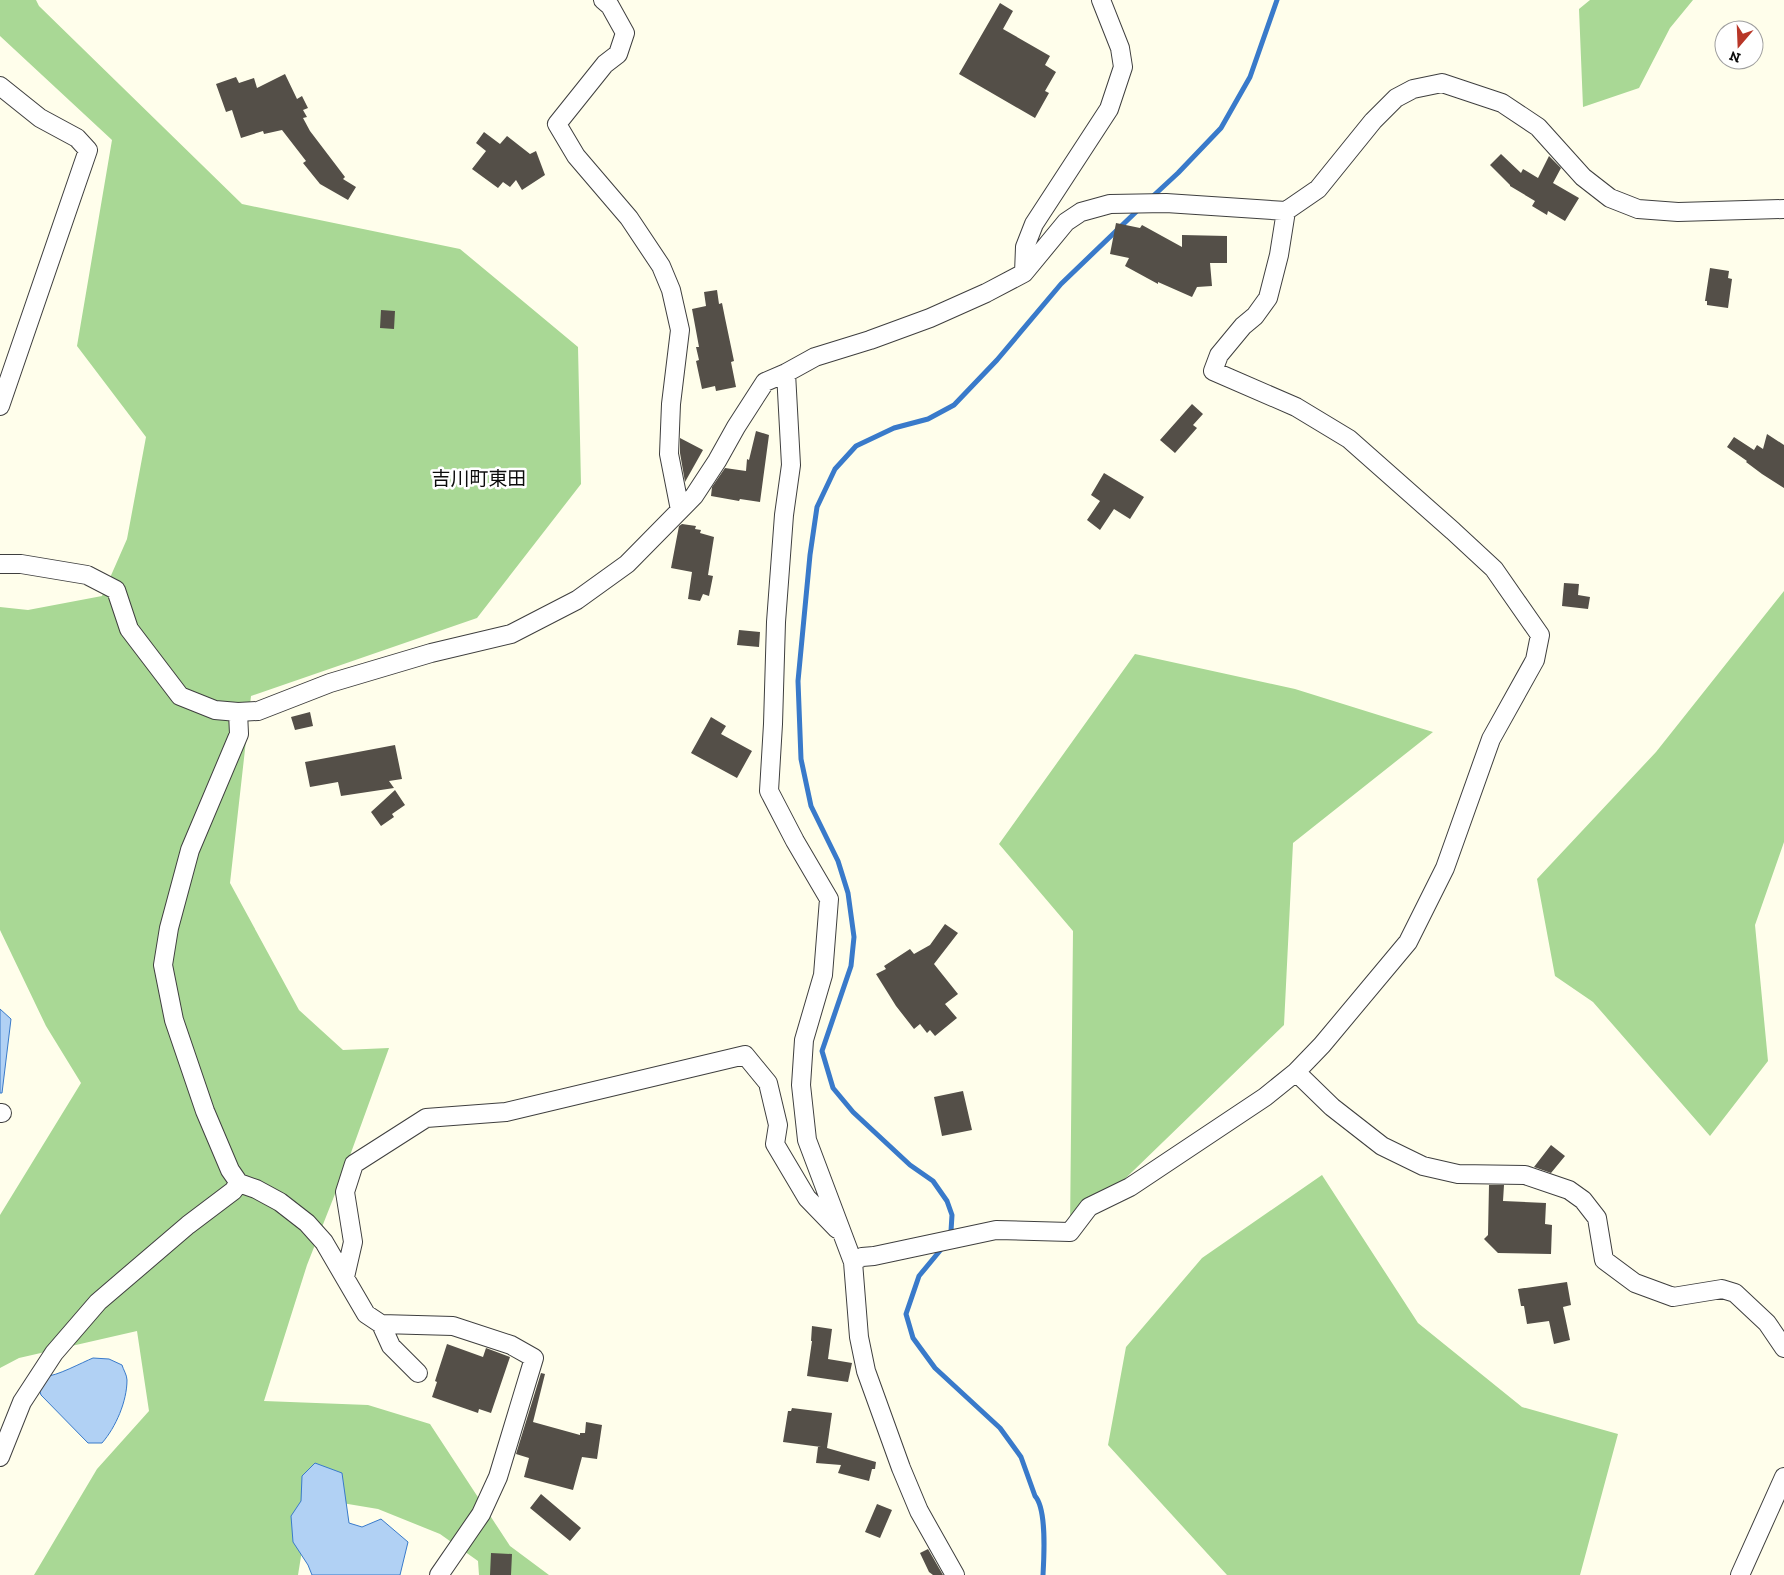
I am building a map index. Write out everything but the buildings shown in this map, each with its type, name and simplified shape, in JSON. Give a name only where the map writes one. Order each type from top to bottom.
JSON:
[{"type":"street","points":[[603,0],[610,6],[625,33],[618,54],[605,64],[558,124],[576,156],[629,218],[661,266],[671,290],[680,330],[671,404],[669,454],[680,510]]},
{"type":"street","points":[[1024,273],[1025,247],[1034,224],[1108,109],[1123,67],[1120,48],[1101,0]]},
{"type":"street","points":[[0,564],[21,564],[86,575],[116,590],[129,629],[180,696],[215,710],[258,711],[330,683],[431,653],[511,634],[577,600],[627,564],[694,496],[765,382],[815,357],[870,340],[930,318],[1024,273],[1066,222],[1081,212],[1110,204],[1166,202],[1286,211],[1318,189],[1373,121],[1396,98],[1413,89],[1442,83],[1502,103],[1538,127],[1583,177],[1610,198],[1638,209],[1678,212],[1784,209]]},
{"type":"street","points":[[0,86],[40,118],[78,138],[88,150],[0,406]]},
{"type":"street","points":[[853,1262],[862,1256],[874,1256],[996,1230],[1070,1232],[1089,1207],[1130,1187],[1265,1097],[1296,1072],[1322,1045],[1408,942],[1446,868],[1491,739],[1535,660],[1540,635],[1494,569],[1453,531],[1349,439],[1296,407],[1213,371],[1219,355],[1243,326],[1255,316],[1268,298],[1280,255],[1286,211]]},
{"type":"street","points":[[786,373],[791,465],[784,515],[776,622],[769,791],[795,841],[829,899],[823,975],[804,1040],[801,1085],[807,1140],[853,1262],[859,1338],[866,1371],[901,1468],[919,1511],[955,1575]]},
{"type":"street","points":[[238,712],[239,734],[190,850],[169,928],[163,965],[174,1020],[205,1111],[230,1170],[239,1183],[256,1189],[280,1202],[307,1223],[324,1242],[366,1314],[380,1324],[391,1346],[418,1373]]},
{"type":"street","points":[[344,1278],[353,1242],[345,1192],[354,1164],[426,1118],[506,1112],[745,1055],[768,1083],[778,1125],[776,1144],[807,1198],[843,1235]]},
{"type":"street","points":[[1296,1072],[1332,1107],[1382,1146],[1423,1166],[1458,1174],[1525,1175],[1568,1190],[1583,1200],[1597,1218],[1604,1260],[1635,1284],[1673,1297],[1722,1289],[1735,1293],[1767,1323],[1784,1348]]},
{"type":"street","points":[[0,1457],[22,1402],[54,1353],[98,1302],[188,1225],[233,1191],[239,1183]]},
{"type":"street","points":[[380,1324],[453,1326],[511,1345],[534,1358],[498,1477],[480,1514],[439,1575]]},
{"type":"street","points":[[1740,1575],[1784,1477]]},
{"type":"green space","points":[[0,0],[36,0],[39,6],[242,204],[460,249],[578,347],[581,484],[477,618],[251,696],[230,883],[299,1010],[343,1050],[389,1048],[348,1161],[307,1265],[264,1401],[368,1405],[430,1424],[510,1546],[549,1575],[479,1575],[478,1561],[440,1534],[378,1509],[336,1502],[303,1544],[298,1575],[34,1575],[97,1469],[149,1411],[137,1331],[19,1358],[0,1368],[0,1215],[81,1083],[46,1026],[0,930],[0,607],[28,610],[102,596],[127,539],[146,437],[77,346],[112,140],[0,36]]},
{"type":"green space","points":[[1590,0],[1693,0],[1670,28],[1639,88],[1583,107],[1579,9]]},
{"type":"green space","points":[[1784,591],[1784,842],[1755,925],[1768,1061],[1710,1136],[1593,1002],[1555,976],[1537,879],[1656,752]]},
{"type":"green space","points":[[1135,654],[1295,689],[1433,732],[1293,843],[1284,1025],[1070,1232],[1073,931],[999,844]]},
{"type":"green space","points":[[1322,1175],[1418,1323],[1522,1407],[1618,1434],[1580,1575],[1227,1575],[1108,1445],[1126,1347],[1202,1258]]},
{"type":"water","points":[[0,1009],[11,1019],[2,1093],[0,1093]]},
{"type":"water","points":[[93,1358],[109,1359],[122,1365],[127,1378],[125,1396],[120,1413],[102,1443],[88,1443],[41,1395],[38,1385],[46,1376],[62,1372]]},
{"type":"water","points":[[315,1463],[342,1473],[349,1523],[362,1527],[381,1519],[408,1542],[400,1575],[312,1575],[308,1565],[293,1542],[291,1516],[301,1501],[302,1476]]},
{"type":"waterway","points":[[1151,198],[1221,128],[1250,77],[1277,0]]},
{"type":"waterway","points":[[948,1237],[951,1231],[952,1215],[947,1201],[933,1181],[910,1165],[853,1112],[833,1088],[822,1051],[851,966],[854,937],[848,893],[838,861],[811,806],[801,759],[798,681],[810,555],[817,507],[835,469],[856,446],[894,428],[928,419],[954,405],[997,360],[1061,284],[1139,209]]},
{"type":"waterway","points":[[943,1247],[919,1276],[906,1314],[913,1338],[935,1368],[1000,1428],[1021,1457],[1041,1511],[1044,1534],[1043,1575]]},
{"type":"district","name":"吉川町東田","points":[[479,478]]}]
